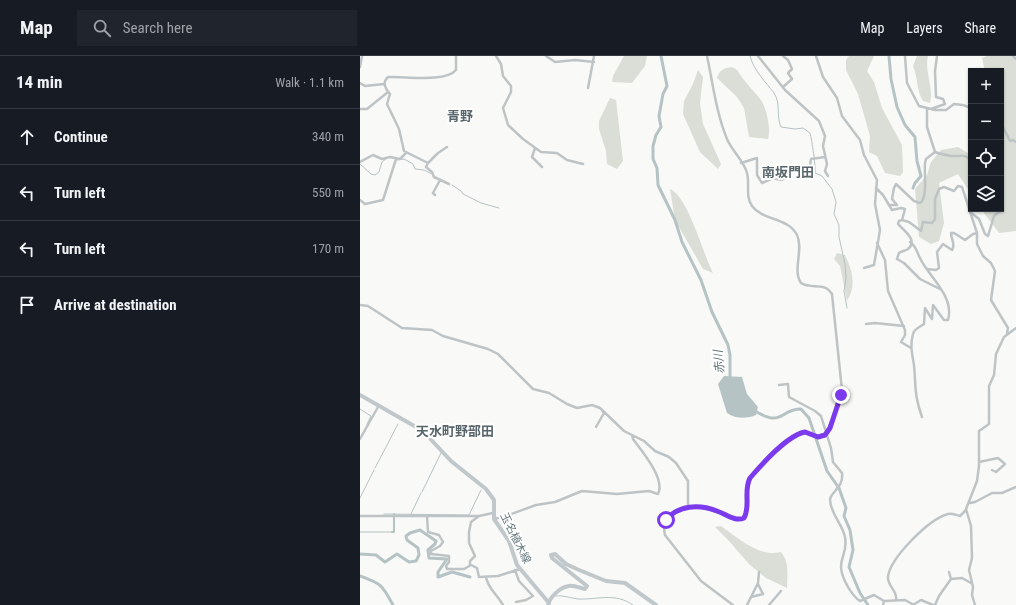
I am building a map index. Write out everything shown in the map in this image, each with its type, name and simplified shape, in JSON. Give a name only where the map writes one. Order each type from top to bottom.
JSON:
[{"type":"main road","name":"玉名植木線","points":[[360,396],[423,431],[454,463],[475,478],[492,496],[494,503],[494,519],[509,541],[518,569],[548,604],[552,597],[564,587],[570,586],[585,589],[587,586],[552,558],[552,555],[555,554],[566,564],[579,570],[606,581],[625,583],[656,605]]},
{"type":"street","points":[[360,66],[362,56]]},
{"type":"street","points":[[384,84],[388,77],[427,79],[450,74],[456,70],[456,56]]},
{"type":"street","points":[[496,56],[501,64],[502,76],[511,86],[511,92],[503,105],[504,117],[509,126],[535,148],[543,152],[559,154],[567,160],[583,164]]},
{"type":"street","points":[[546,56],[555,62],[575,60],[594,62]]},
{"type":"street","points":[[588,88],[594,56]]},
{"type":"street","points":[[706,56],[715,103],[725,136],[747,173],[748,196],[753,208],[786,224],[797,235],[800,247],[798,275],[800,281],[806,286],[826,287],[832,294],[836,349],[842,390],[838,407],[826,433],[820,437],[805,432],[796,435],[753,474],[747,486],[747,512],[744,518],[738,520],[717,510],[688,507],[679,509],[668,518],[664,527],[665,535],[701,581],[733,605]]},
{"type":"street","points":[[758,56],[783,87],[803,108],[819,121],[825,136],[823,146],[827,164],[825,171],[828,176]]},
{"type":"street","points":[[779,56],[783,56],[788,60],[792,69],[788,74],[792,80],[783,87]]},
{"type":"street","points":[[816,56],[823,77],[837,98],[842,116],[860,140],[864,155],[876,178],[875,204],[880,230],[874,265],[864,268]]},
{"type":"street","points":[[905,56],[909,86],[913,92],[917,104],[927,109],[946,110],[954,104],[968,107]]},
{"type":"street","points":[[931,109],[945,104],[943,99],[936,97],[935,71],[937,56]]},
{"type":"street","points":[[1013,56],[1016,59]]},
{"type":"street","points":[[360,83],[365,86],[384,84]]},
{"type":"street","points":[[384,84],[390,95],[387,104],[399,129],[403,148],[406,153],[428,163]]},
{"type":"street","points":[[360,109],[367,109],[388,92]]},
{"type":"street","points":[[927,109],[927,127],[935,152]]},
{"type":"street","points":[[1004,129],[1010,141],[1016,142]]},
{"type":"street","points":[[447,147],[438,153],[426,167],[433,176],[449,184]]},
{"type":"street","points":[[535,148],[532,157],[542,167]]},
{"type":"street","points":[[889,205],[898,205],[892,199],[896,184],[914,201],[920,203],[923,201],[925,196],[925,163],[926,159],[935,152]]},
{"type":"street","points":[[935,152],[951,156],[963,155],[968,158]]},
{"type":"street","points":[[360,162],[373,155],[382,159],[390,156],[400,159],[406,153]]},
{"type":"street","points":[[742,163],[757,158],[758,176],[762,183],[773,178],[781,180],[788,177],[796,166],[812,166],[811,159],[825,158]]},
{"type":"street","points":[[360,200],[365,204],[383,200],[396,159]]},
{"type":"street","points":[[435,195],[435,188],[440,180]]},
{"type":"street","points":[[902,220],[909,222],[921,231],[923,222],[934,221],[936,217],[935,199],[937,192],[941,187],[954,191],[960,186],[968,206]]},
{"type":"street","points":[[876,188],[884,195],[892,210],[900,208],[905,209],[902,220],[899,221],[898,224],[910,235],[910,242],[907,249],[900,252],[897,259],[904,263],[920,279],[941,290]]},
{"type":"street","points":[[896,600],[897,596],[889,583],[888,577],[891,567],[911,539],[939,518],[950,514],[960,516],[970,503],[977,481],[979,462],[979,431],[989,424],[989,386],[994,375],[996,354],[1007,334],[1008,328],[990,298],[995,271],[977,244],[977,233],[970,212]]},
{"type":"street","points":[[971,212],[979,219],[985,234],[988,236],[996,212]]},
{"type":"street","points":[[927,269],[936,270],[939,268],[937,252],[943,244],[952,250],[953,249],[954,245],[951,233],[954,233],[965,240],[977,233]]},
{"type":"street","points":[[910,242],[918,250],[919,257],[941,290],[947,306],[948,320],[944,320],[932,305],[932,319],[925,308],[924,324],[914,332],[911,348],[916,401],[922,416]]},
{"type":"street","points":[[877,243],[885,260],[888,291],[904,326],[905,335],[901,339],[902,344],[911,348]]},
{"type":"street","points":[[360,305],[368,306],[402,328],[432,330],[443,336],[488,349],[498,354],[533,389],[549,393],[577,408],[593,405],[602,409],[624,431],[672,460],[683,472],[689,484],[688,507]]},
{"type":"street","points":[[866,324],[875,323],[904,326]]},
{"type":"street","points":[[1007,334],[1016,328]]},
{"type":"street","points":[[779,385],[788,384],[789,397],[815,411],[821,416],[833,462],[842,476],[840,486],[831,495],[830,500],[834,516],[842,527],[845,539],[840,564],[841,574],[858,601],[874,595],[884,601],[908,601],[914,605],[921,600],[934,605],[951,578]]},
{"type":"street","points":[[360,440],[378,407]]},
{"type":"street","points":[[596,427],[604,413],[602,409]]},
{"type":"street","points":[[360,427],[365,429]]},
{"type":"street","points":[[494,519],[536,505],[555,502],[582,491],[617,494],[649,491],[658,494],[659,488],[656,475],[633,439],[632,435]]},
{"type":"street","points":[[979,462],[998,458],[1005,464],[996,472],[992,470]]},
{"type":"street","points":[[970,503],[992,493],[1002,493],[1016,487]]},
{"type":"street","points":[[966,509],[970,526],[972,558],[969,570],[973,587],[972,595],[975,605]]},
{"type":"street","points":[[360,516],[479,516],[493,513]]},
{"type":"street","points":[[426,516],[428,532],[439,536],[443,542],[440,546],[431,551],[431,554],[449,556],[449,562],[446,566],[447,569],[462,570],[470,565],[470,561],[476,556],[469,543],[469,532],[472,522],[479,516]]},
{"type":"street","points":[[470,565],[477,568],[479,577],[498,576],[518,569],[519,581],[532,596],[516,602]]},
{"type":"street","points":[[747,605],[758,584],[759,572]]},
{"type":"street","points":[[949,572],[951,578]]},
{"type":"street","points":[[486,577],[489,588],[495,593],[503,605]]},
{"type":"street","points":[[951,578],[962,578],[971,583]]},
{"type":"street","points":[[751,598],[763,594],[758,584]]},
{"type":"street","points":[[530,592],[536,589]]},
{"type":"street","points":[[769,605],[781,592]]},
{"type":"street","points":[[883,605],[884,601]]},
{"type":"shaded area","points":[[624,56],[647,56],[645,66],[632,83],[612,82],[613,76]]},
{"type":"shaded area","points":[[849,56],[874,56],[867,71],[874,82],[882,108],[902,145],[903,172],[900,176],[885,173],[877,156],[869,152],[870,136],[858,94],[846,70],[846,60]]},
{"type":"shaded area","points":[[917,56],[928,56],[927,67],[931,91],[930,103],[923,101],[919,92],[913,66]]},
{"type":"shaded area","points":[[987,56],[1016,56],[1016,231],[999,233],[983,212],[1004,212],[1004,68],[984,68],[982,58]]},
{"type":"shaded area","points":[[732,67],[738,71],[763,104],[769,125],[768,139],[749,137],[744,108],[737,97],[717,78],[722,70]]},
{"type":"shaded area","points":[[698,70],[703,77],[700,103],[703,124],[721,164],[718,169],[700,152],[683,114],[684,101],[693,84]]},
{"type":"shaded area","points":[[610,98],[616,100],[623,161],[617,169],[607,164],[606,151],[599,129],[599,121]]},
{"type":"shaded area","points":[[958,147],[968,153],[968,189],[958,174],[939,183],[944,223],[939,241],[931,244],[919,237],[915,189],[927,175],[931,162],[941,150]]},
{"type":"shaded area","points":[[670,189],[677,194],[683,202],[713,273],[703,269],[675,220]]},
{"type":"shaded area","points":[[837,253],[845,255],[850,266],[853,283],[847,301],[840,266],[834,259]]},
{"type":"shaded area","points":[[724,376],[742,377],[747,394],[758,407],[756,415],[742,418],[727,413],[718,384]]},
{"type":"shaded area","points":[[721,526],[757,550],[773,553],[781,552],[787,565],[787,588],[766,578],[749,564],[715,527]]},
{"type":"waterway","name":"赤川","points":[[661,56],[667,86],[663,94],[659,116],[661,127],[656,135],[653,146],[653,159],[657,168],[658,185],[675,220],[682,242],[701,280],[712,312],[728,345],[730,355],[730,378]]},
{"type":"waterway","points":[[750,56],[757,71],[776,97],[781,127],[795,129],[803,128],[810,133],[814,154],[815,173],[822,176],[832,189],[836,202],[834,214],[839,225],[839,237],[845,264],[846,278],[844,291],[847,308]]},
{"type":"waterway","points":[[889,56],[891,79],[897,107],[905,125],[915,137],[917,161],[921,176],[913,188]]},
{"type":"waterway","points":[[360,164],[371,174],[375,175],[379,172],[382,162],[386,159]]},
{"type":"waterway","points":[[397,160],[404,159],[413,164],[415,169],[424,170],[432,174]]},
{"type":"waterway","points":[[452,185],[463,194],[481,203],[499,208]]},
{"type":"waterway","points":[[360,409],[371,416],[367,424]]},
{"type":"waterway","name":"赤川","points":[[755,411],[764,416],[776,418],[794,410],[801,409],[809,418],[827,471],[839,488],[846,508],[844,516],[850,530],[853,550],[849,567],[860,593],[868,605]]},
{"type":"waterway","points":[[375,468],[398,424]]},
{"type":"waterway","points":[[422,492],[441,453]]},
{"type":"waterway","points":[[360,498],[374,470]]},
{"type":"waterway","points":[[384,514],[469,515],[481,490]]},
{"type":"waterway","points":[[411,514],[421,493]]},
{"type":"waterway","points":[[392,532],[394,532],[394,517]]},
{"type":"waterway","points":[[360,554],[376,555],[385,562],[397,554],[409,562],[416,561],[419,555],[418,548],[407,540],[406,536],[420,530],[436,541],[435,544],[428,550],[429,558],[447,559],[438,572],[438,577],[452,572],[470,577]]},
{"type":"waterway","points":[[360,532],[392,532]]},
{"type":"waterway","points":[[360,576],[381,586],[393,605]]},
{"type":"waterway","points":[[556,596],[578,599],[613,598],[626,601],[633,605]]},
{"type":"district","name":"青野","points":[[460,116]]},
{"type":"district","name":"南坂門田","points":[[788,172]]},
{"type":"district","name":"天水町野部田","points":[[455,431]]},
{"type":"route","points":[[666,520],[679,509],[690,506],[717,510],[738,520],[744,518],[747,512],[746,490],[748,482],[753,474],[787,441],[796,435],[802,432],[808,432],[818,437],[825,435],[830,428],[841,395]]}]
